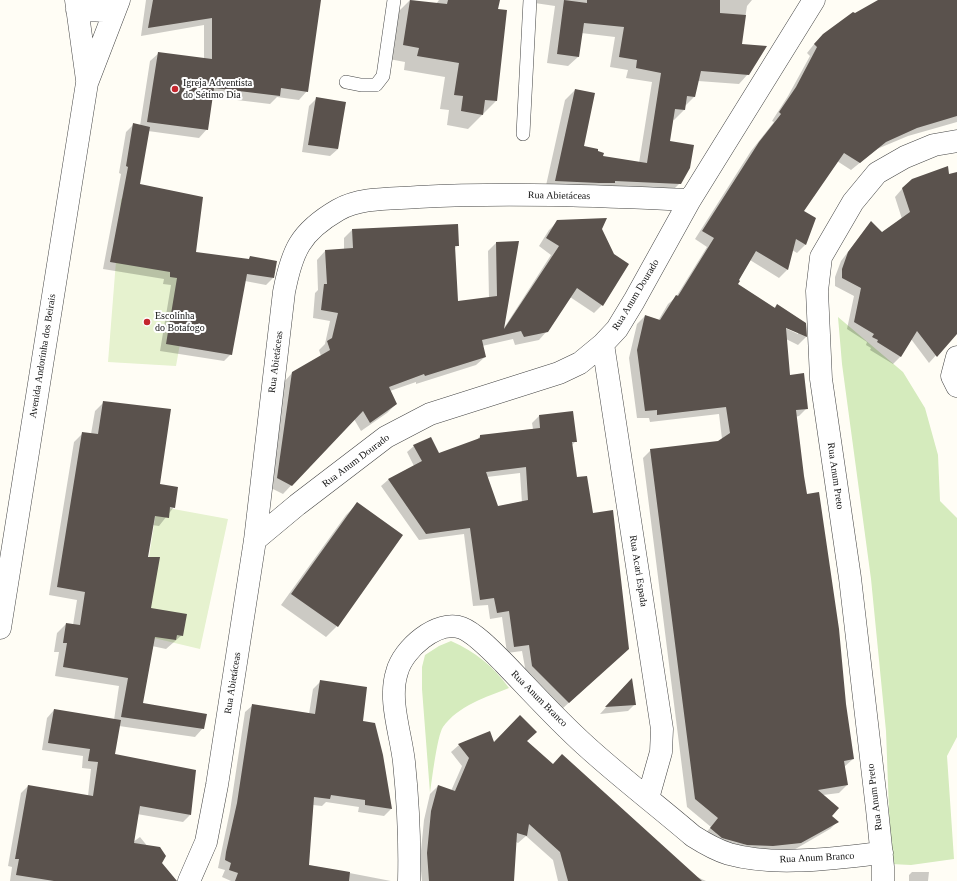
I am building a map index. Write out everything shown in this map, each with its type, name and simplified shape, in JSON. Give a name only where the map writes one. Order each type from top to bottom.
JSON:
[{"type":"street","name":"Rua Anum Dourado","points":[[255,540],[297,505],[386,437],[430,414],[559,373],[580,363],[603,344],[617,329],[690,200],[814,0]]},
{"type":"street","points":[[77,5],[116,5]]},
{"type":"street","name":"Avenida Andorinha dos Beirais","points":[[77,5],[87,84]]},
{"type":"street","name":"Avenida Andorinha dos Beirais","points":[[0,628],[87,84],[116,5]]},
{"type":"street","name":"Rua Anum Preto","points":[[883,881],[882,854],[850,578],[821,379],[817,324],[818,284],[821,257],[824,251],[853,202],[877,173],[905,157],[934,145],[957,141]]},
{"type":"street","name":"Rua Abietáceas","points":[[190,881],[206,842],[217,785],[255,540],[284,292],[290,261],[304,236],[321,220],[339,209],[365,200],[512,195],[690,200]]},
{"type":"street","name":"Rua Acari Espada","points":[[603,344],[662,729],[661,752],[648,798]]},
{"type":"street","points":[[957,356],[952,376],[957,386]]},
{"type":"street","name":"Rua Anum Branco","points":[[408,881],[410,859],[404,763],[394,698],[396,672],[402,658],[413,645],[429,633],[446,627],[462,628],[486,645],[585,746],[693,836],[728,854],[750,858],[775,860],[824,859],[882,854]]},
{"type":"lane","points":[[346,82],[361,85],[376,85],[383,76],[394,0]]},
{"type":"lane","points":[[523,134],[530,0]]},
{"type":"green space","name":"Escolinha do Botafogo","points":[[121,198],[191,282],[176,366],[108,362]]},
{"type":"green space","points":[[838,317],[903,372],[925,408],[938,455],[940,501],[957,518],[957,737],[947,756],[954,859],[911,865],[891,864],[886,731],[871,579],[842,364]]},
{"type":"green space","points":[[157,506],[228,519],[200,649],[137,634]]},
{"type":"green space","points":[[451,641],[483,660],[497,673],[509,688],[464,708],[456,713],[443,727],[437,748],[430,793],[422,689],[422,667],[425,655],[439,646]]},
{"type":"building","points":[[153,0],[321,0],[308,92],[281,88],[280,96],[214,88],[208,130],[147,122],[158,52],[212,59],[212,18],[148,28]]},
{"type":"building","points":[[410,0],[447,4],[448,0],[500,0],[498,9],[507,10],[497,101],[485,100],[483,115],[461,111],[463,96],[454,95],[459,63],[417,56],[419,48],[403,45]]},
{"type":"building","points":[[564,0],[587,3],[587,0],[720,0],[720,13],[746,15],[742,44],[767,46],[749,75],[701,71],[695,97],[687,96],[685,110],[675,109],[670,141],[694,145],[690,168],[681,184],[615,181],[615,183],[599,183],[555,181],[575,89],[595,93],[584,146],[598,149],[598,151],[604,153],[603,156],[647,163],[661,73],[636,68],[637,60],[619,57],[624,27],[584,23],[579,57],[557,54]]},
{"type":"building","points":[[878,0],[957,0],[957,116],[917,128],[886,142],[860,163],[844,153],[804,211],[816,218],[806,245],[796,239],[788,270],[756,251],[739,280],[740,281],[738,284],[775,308],[777,304],[806,323],[807,337],[786,328],[790,375],[804,373],[808,409],[796,410],[804,476],[807,494],[819,492],[839,629],[846,704],[854,759],[844,761],[848,785],[818,790],[839,808],[832,816],[839,822],[801,843],[773,846],[747,845],[722,838],[710,828],[718,818],[695,799],[650,449],[718,441],[730,433],[726,407],[657,415],[657,410],[645,411],[637,350],[645,315],[660,320],[676,295],[678,296],[714,238],[702,231],[759,142],[781,114],[779,112],[796,87],[817,47],[814,44],[823,34],[853,12],[855,13]]},
{"type":"building","points":[[316,97],[346,102],[338,149],[308,145]]},
{"type":"building","points":[[133,123],[150,127],[140,184],[203,197],[196,252],[249,259],[250,256],[277,261],[274,278],[247,274],[232,355],[166,344],[177,278],[170,277],[170,272],[110,262],[128,167],[126,166]]},
{"type":"building","points":[[948,166],[949,174],[957,172],[957,334],[937,357],[917,331],[901,357],[877,342],[878,340],[872,337],[874,334],[854,322],[861,288],[842,278],[842,269],[848,252],[871,221],[882,232],[910,212],[902,188],[912,179]]},
{"type":"building","points":[[607,218],[602,229],[614,254],[629,264],[603,306],[577,288],[548,332],[524,337],[521,331],[482,340],[486,357],[425,376],[424,374],[389,387],[397,404],[370,423],[363,411],[292,486],[277,478],[292,372],[330,350],[327,341],[332,338],[338,313],[321,310],[324,284],[327,284],[325,250],[353,248],[352,229],[458,224],[459,246],[455,246],[458,301],[497,296],[496,242],[519,241],[504,329],[559,246],[546,238],[557,220]]},
{"type":"building","points":[[103,401],[171,409],[160,484],[178,487],[175,508],[170,507],[169,518],[155,516],[148,557],[160,557],[151,608],[187,614],[183,636],[177,635],[176,640],[155,637],[143,703],[207,714],[204,729],[121,717],[128,678],[63,667],[67,643],[63,643],[66,623],[80,625],[85,592],[57,587],[82,432],[98,434]]},
{"type":"building","points":[[573,411],[577,442],[572,442],[577,477],[587,476],[593,513],[613,510],[629,649],[569,703],[532,666],[529,645],[514,647],[509,611],[497,613],[494,598],[480,600],[470,528],[426,534],[388,479],[422,461],[413,445],[431,437],[439,453],[480,438],[480,435],[540,428],[539,415]],"holes":[[[526,467],[528,500],[498,506],[486,472]]]},
{"type":"building","points":[[357,502],[403,535],[338,627],[291,594]]},
{"type":"building","points":[[632,678],[636,705],[605,707]]},
{"type":"building","points":[[320,680],[367,687],[363,721],[375,723],[383,755],[392,809],[365,805],[365,800],[331,795],[330,799],[314,797],[309,865],[350,872],[349,881],[235,881],[238,873],[229,870],[231,863],[225,860],[237,803],[252,704],[315,714]]},
{"type":"building","points":[[54,709],[121,720],[115,754],[196,770],[191,815],[140,806],[134,843],[160,847],[166,856],[162,863],[177,881],[54,881],[16,875],[19,859],[15,859],[28,785],[93,796],[98,762],[88,761],[90,749],[48,743]]},
{"type":"building","points":[[520,715],[537,732],[527,741],[553,764],[562,754],[702,881],[568,881],[560,852],[529,824],[527,836],[517,833],[514,881],[429,881],[427,853],[431,811],[438,785],[455,791],[469,758],[458,744],[490,731],[494,742]]},
{"type":"place","name":"Igreja Adventista do Sétimo Dia","points":[[175,89]]},
{"type":"place","name":"Escolinha do Botafogo","points":[[147,322]]}]
